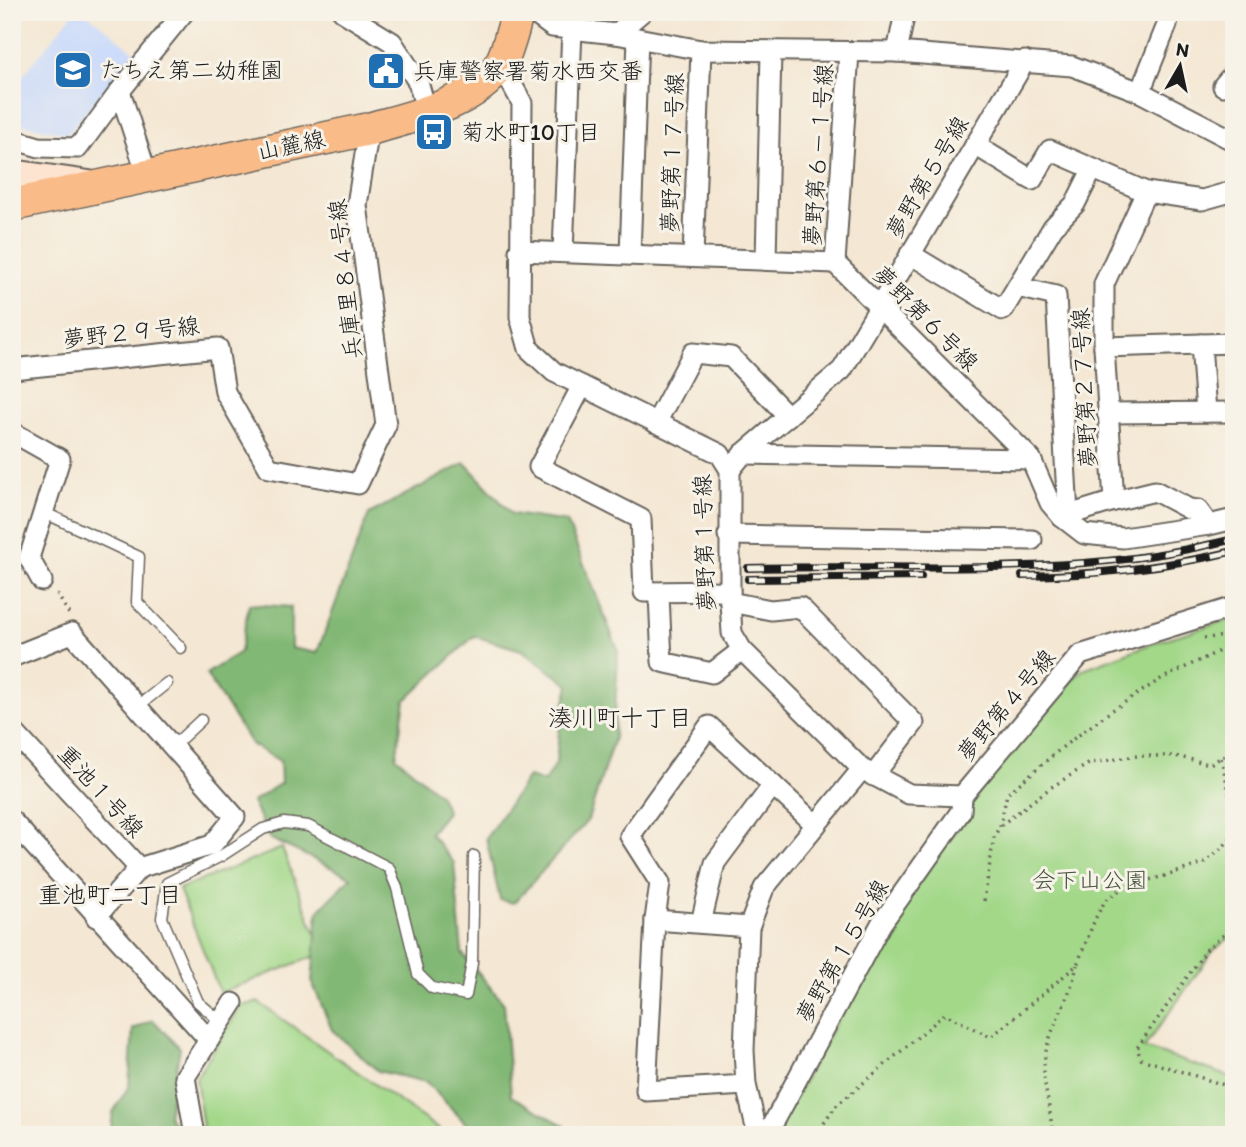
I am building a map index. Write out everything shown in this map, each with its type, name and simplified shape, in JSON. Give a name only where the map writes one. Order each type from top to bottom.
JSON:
[{"type":"main road","name":"山麓線","points":[[12,205],[369,129],[427,112],[472,92],[501,64],[518,12]]},
{"type":"street","points":[[12,139],[39,147],[78,148],[184,12]]},
{"type":"street","points":[[343,12],[392,42],[418,82],[427,112]]},
{"type":"street","points":[[532,12],[551,27],[616,34],[701,50],[897,51],[1072,66],[1140,92],[1234,141]]},
{"type":"street","points":[[616,34],[642,12]]},
{"type":"street","points":[[897,51],[905,12]]},
{"type":"street","points":[[1140,92],[1167,25],[1169,12]]},
{"type":"street","points":[[563,251],[572,29]]},
{"type":"street","points":[[630,254],[638,38]]},
{"type":"street","name":"夢野第１７号線","points":[[693,257],[701,50]]},
{"type":"street","points":[[766,259],[771,52]]},
{"type":"street","name":"夢野第６－１号線","points":[[835,262],[849,52]]},
{"type":"street","name":"夢野第５号線","points":[[730,470],[743,454],[842,370],[1025,61]]},
{"type":"street","name":"夢野第１号線","points":[[501,64],[522,103],[520,317],[529,349],[554,372],[720,454],[730,470],[728,535],[732,633],[742,650],[867,772]]},
{"type":"street","points":[[120,91],[147,175]]},
{"type":"street","name":"兵庫里８４号線","points":[[369,129],[357,205],[386,425]]},
{"type":"street","points":[[975,145],[1032,180],[1050,150],[1146,191],[1202,200],[1234,191]]},
{"type":"street","points":[[910,254],[1003,310],[1053,227],[1075,204],[1092,170]]},
{"type":"street","points":[[12,174],[99,186]]},
{"type":"street","name":"夢野第２７号線","points":[[1114,501],[1107,413],[1104,284],[1146,191]]},
{"type":"street","points":[[519,251],[835,262]]},
{"type":"street","name":"夢野第６号線","points":[[835,262],[1031,459],[1050,503],[1084,534],[1123,538],[1234,519]]},
{"type":"street","points":[[1017,287],[1056,296],[1065,516],[1155,491],[1189,509],[1198,510],[1209,525]]},
{"type":"street","points":[[1104,347],[1234,343]]},
{"type":"street","points":[[1201,344],[1206,412]]},
{"type":"street","name":"夢野２９号線","points":[[12,369],[218,348],[225,392],[269,468],[358,484],[386,425]]},
{"type":"street","points":[[656,423],[693,353],[731,356],[788,416]]},
{"type":"street","points":[[582,386],[539,467],[641,519],[644,592],[730,596],[771,610],[800,607],[914,723],[816,825],[764,888],[749,927],[744,1050],[746,1085],[758,1135]]},
{"type":"street","points":[[1107,413],[1234,412]]},
{"type":"street","points":[[12,432],[60,459],[29,558],[42,581]]},
{"type":"street","points":[[743,454],[1031,459]]},
{"type":"street","points":[[728,535],[1032,540]]},
{"type":"street","points":[[659,594],[662,662],[712,673],[742,650]]},
{"type":"street","name":"夢野第４号線","points":[[867,772],[909,794],[962,796],[1080,655],[1234,607]]},
{"type":"street","points":[[12,657],[72,633],[234,817],[212,845],[139,868]]},
{"type":"street","points":[[746,1085],[646,1091],[655,919],[660,883],[630,836],[709,726],[816,825]]},
{"type":"street","name":"重池１号線","points":[[12,730],[139,868],[96,917]]},
{"type":"street","points":[[701,923],[715,863],[773,785]]},
{"type":"street","name":"夢野第１５号線","points":[[767,1135],[881,924],[961,811],[962,796]]},
{"type":"street","points":[[13,825],[209,1040]]},
{"type":"street","points":[[655,919],[749,927]]},
{"type":"street","points":[[195,1135],[185,1077],[233,1003]]},
{"type":"lane","points":[[43,512],[139,556],[137,602],[181,648]]},
{"type":"lane","points":[[137,707],[167,682]]},
{"type":"lane","points":[[172,747],[201,720]]},
{"type":"lane","points":[[221,1022],[198,1002],[162,918],[167,883],[221,856],[263,829],[284,823],[308,826],[389,868],[397,888],[418,974],[432,988],[466,995],[471,963],[474,856]]},
{"type":"path","points":[[984,901],[994,837],[1000,826],[1007,794],[1111,711],[1161,679],[1234,644]]},
{"type":"path","points":[[1000,826],[1090,763],[1137,756],[1175,757],[1210,764],[1234,750]]},
{"type":"path","points":[[1221,758],[1234,813]]},
{"type":"path","points":[[1052,1135],[1044,1062],[1094,919],[1105,901],[1125,886],[1204,863],[1223,848],[1234,834]]},
{"type":"path","points":[[1234,926],[1207,949],[1137,1048],[1141,1059],[1234,1088]]},
{"type":"path","points":[[820,1129],[836,1106],[945,1014],[991,1037],[1077,965]]},
{"type":"path","points":[[801,1135],[820,1129],[842,1135]]},
{"type":"shaded area","name":"たちえ第二幼稚園","points":[[74,12],[85,12],[135,52],[68,134],[12,122],[12,89]]},
{"type":"green space","points":[[465,463],[512,514],[567,522],[618,650],[614,738],[588,820],[514,903],[500,900],[486,838],[528,777],[544,782],[556,763],[560,722],[569,685],[521,650],[474,636],[405,701],[396,757],[440,795],[447,812],[430,833],[454,863],[462,953],[504,1004],[511,1096],[565,1126],[567,1135],[477,1135],[426,1082],[378,1071],[332,1030],[312,982],[318,911],[351,877],[269,838],[252,802],[281,783],[280,761],[252,745],[206,674],[240,652],[249,604],[291,607],[291,648],[317,653],[369,514]]},
{"type":"green space","name":"会下山公園","points":[[1234,618],[1234,934],[1213,951],[1144,1048],[1234,1078],[1234,1135],[775,1135],[887,928],[954,833],[980,788],[1042,711],[1083,669],[1159,641]]},
{"type":"green space","points":[[282,848],[323,953],[220,993],[179,889]]},
{"type":"green space","points":[[258,1002],[447,1135],[204,1135],[196,1078],[241,1006]]},
{"type":"green space","points":[[153,1020],[180,1048],[168,1116],[184,1135],[110,1135],[113,1112],[129,1086],[133,1029]]},
{"type":"railway","points":[[748,568],[1062,564],[1139,557],[1234,539]]},
{"type":"railway","points":[[1022,576],[1129,569],[1234,551]]},
{"type":"railway","points":[[748,579],[921,577]]},
{"type":"place","name":"たちえ第二幼稚園","points":[[73,70]]},
{"type":"place","name":"兵庫警察署菊水西交番","points":[[386,71]]},
{"type":"place","name":"菊水町10丁目","points":[[434,132]]},
{"type":"district","name":"湊川町十丁目","points":[[620,717]]},
{"type":"district","name":"重池町二丁目","points":[[110,894]]}]
